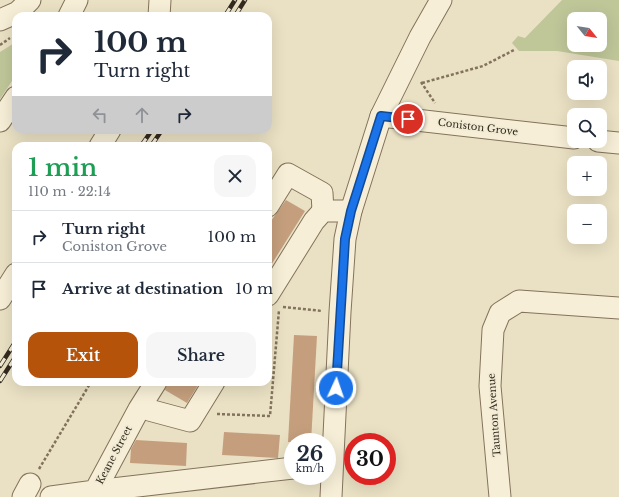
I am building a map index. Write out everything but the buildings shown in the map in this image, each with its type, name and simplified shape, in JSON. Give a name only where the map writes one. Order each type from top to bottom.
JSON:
[{"type":"street","points":[[18,12],[30,0]]},
{"type":"street","points":[[71,12],[78,0]]},
{"type":"street","points":[[159,12],[160,0]]},
{"type":"street","points":[[332,433],[345,239],[351,211],[381,116],[441,0]]},
{"type":"street","points":[[0,20],[12,15]]},
{"type":"street","points":[[0,121],[12,103]]},
{"type":"street","name":"Coniston Grove","points":[[381,116],[567,137]]},
{"type":"street","points":[[607,142],[619,143]]},
{"type":"street","points":[[272,200],[288,174],[322,193],[323,211],[314,221],[272,289]]},
{"type":"street","points":[[323,211],[351,211]]},
{"type":"street","points":[[0,299],[12,280]]},
{"type":"street","name":"Taunton Avenue","points":[[500,497],[490,386],[493,330],[500,313],[519,301],[619,308]]},
{"type":"street","name":"Keane Street","points":[[51,497],[95,491],[139,409],[153,386]]},
{"type":"street","points":[[149,410],[190,421],[212,386]]},
{"type":"street","points":[[95,491],[284,469]]},
{"type":"street","points":[[331,485],[331,497]]},
{"type":"path","points":[[422,83],[482,66],[514,50]]},
{"type":"path","points":[[408,62],[449,124]]},
{"type":"path","points":[[195,413],[270,416],[279,307],[340,312]]},
{"type":"path","points":[[26,491],[89,386]]},
{"type":"green space","points":[[562,0],[619,0],[619,61],[557,51],[519,51],[512,43],[518,36],[525,38]]},
{"type":"green space","points":[[12,44],[12,81],[0,99],[0,52]]},
{"type":"railway","points":[[228,12],[235,0]]},
{"type":"railway","points":[[238,12],[245,0]]},
{"type":"railway","points":[[144,142],[149,134]]},
{"type":"railway","points":[[154,142],[159,134]]},
{"type":"railway","points":[[0,366],[12,347]]},
{"type":"railway","points":[[0,381],[12,362]]},
{"type":"route","points":[[336,388],[345,239],[351,211],[381,116],[408,119]]}]
